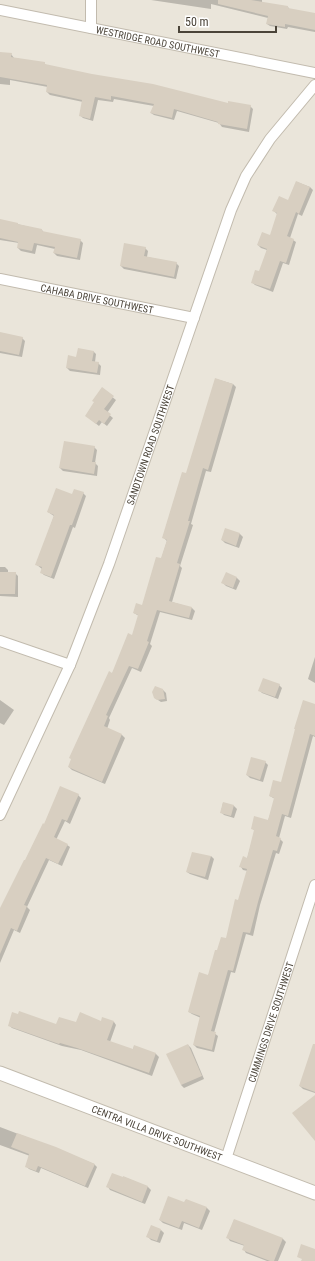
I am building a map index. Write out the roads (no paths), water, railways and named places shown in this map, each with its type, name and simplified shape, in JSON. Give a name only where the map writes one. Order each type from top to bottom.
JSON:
[{"type":"street","points":[[91,0],[91,28]]},
{"type":"street","name":"WESTRIDGE ROAD SOUTHWEST","points":[[0,10],[315,73]]},
{"type":"street","name":"SANDTOWN ROAD SOUTHWEST","points":[[0,815],[70,665],[109,564],[231,210],[246,176],[270,139],[315,85]]},
{"type":"street","name":"CAHABA DRIVE SOUTHWEST","points":[[0,279],[194,318]]},
{"type":"street","points":[[0,641],[70,665]]},
{"type":"street","name":"CUMMINGS DRIVE SOUTHWEST","points":[[226,1159],[312,907],[315,885]]},
{"type":"street","name":"CENTRA VILLA DRIVE SOUTHWEST","points":[[0,1073],[315,1193]]}]
